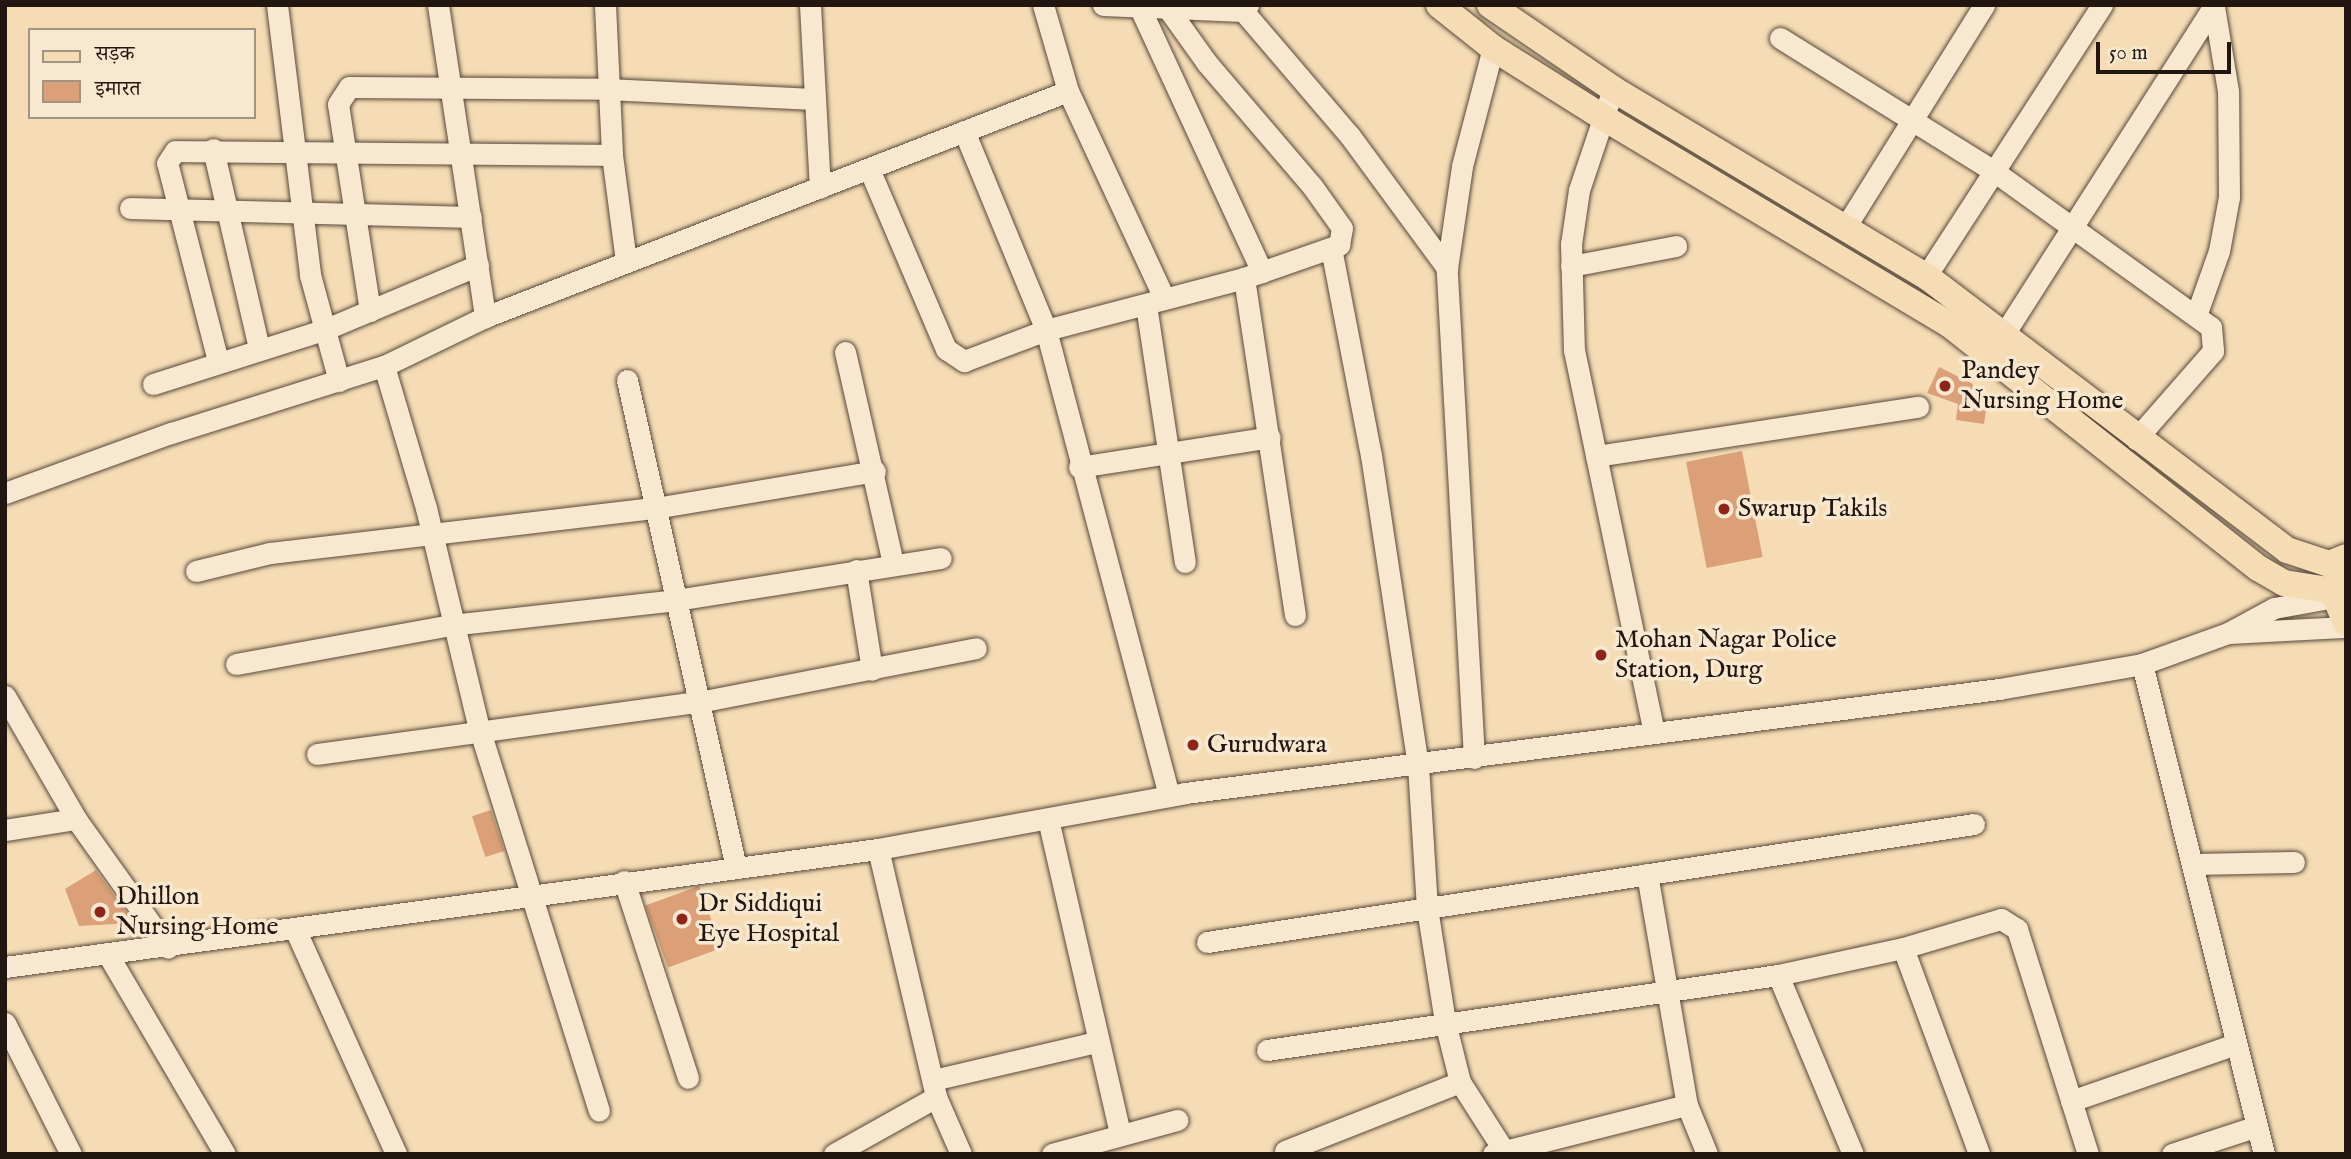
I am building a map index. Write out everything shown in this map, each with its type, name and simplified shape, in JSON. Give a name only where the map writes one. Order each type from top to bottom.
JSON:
[{"type":"main road","points":[[1439,5],[1493,48],[1601,116],[1949,324],[2276,578],[2335,594]]},
{"type":"main road","points":[[1490,5],[1613,89],[1926,276],[2188,478],[2305,560],[2329,564],[2346,559]]},
{"type":"main road","points":[[2172,499],[2188,478]]},
{"type":"main road","points":[[2346,559],[2335,594],[2346,625]]},
{"type":"street","points":[[277,5],[310,275],[338,381]]},
{"type":"street","points":[[438,5],[449,91],[464,157],[485,317]]},
{"type":"street","points":[[605,5],[612,155],[626,262]]},
{"type":"street","points":[[810,5],[821,188]]},
{"type":"street","points":[[1043,5],[1068,91],[1155,302],[1170,453],[1185,562]]},
{"type":"street","points":[[1103,5],[1169,10],[1243,7],[1350,136],[1447,268]]},
{"type":"street","points":[[1846,226],[1984,5]]},
{"type":"street","points":[[1926,276],[2102,5]]},
{"type":"street","points":[[2004,334],[2075,229],[2214,5]]},
{"type":"street","points":[[2197,313],[2219,251],[2229,197],[2228,91],[2214,5]]},
{"type":"street","points":[[1140,8],[1253,275],[1270,437],[1294,615]]},
{"type":"street","points":[[870,171],[954,358],[978,359],[1046,330],[1253,275],[1339,245],[1342,228],[1169,10]]},
{"type":"street","points":[[1780,38],[1910,123],[1995,172],[2197,313],[2211,327],[2213,351],[2136,439]]},
{"type":"street","points":[[1474,758],[1447,268],[1462,166],[1493,48]]},
{"type":"street","points":[[370,311],[338,104],[349,87],[449,91],[607,89],[814,99]]},
{"type":"street","points":[[1613,89],[1601,116],[1579,190],[1571,266],[1574,349],[1654,733]]},
{"type":"street","points":[[5,493],[171,433],[384,366],[485,317],[870,171],[1068,91]]},
{"type":"street","points":[[964,131],[1046,330],[1079,467],[1169,796]]},
{"type":"street","points":[[218,361],[177,209],[169,156],[182,148],[464,157],[612,155]]},
{"type":"street","points":[[213,149],[259,348]]},
{"type":"street","points":[[130,208],[471,217]]},
{"type":"street","points":[[1571,266],[1676,246]]},
{"type":"street","points":[[1331,248],[1371,455],[1418,765],[1427,908],[1445,1022],[1460,1082],[1500,1152],[1687,1105]]},
{"type":"street","points":[[153,384],[218,361],[326,329],[478,265]]},
{"type":"street","points":[[845,352],[875,471],[894,564]]},
{"type":"street","points":[[384,366],[426,508],[451,625],[479,728],[528,895],[599,1111]]},
{"type":"street","points":[[626,380],[735,864]]},
{"type":"street","points":[[1596,456],[1918,407]]},
{"type":"street","points":[[1079,467],[1270,437]]},
{"type":"street","points":[[195,571],[270,553],[431,537],[655,508],[875,471]]},
{"type":"street","points":[[236,664],[451,625],[676,600],[941,558]]},
{"type":"street","points":[[856,570],[872,670]]},
{"type":"street","points":[[5,967],[168,948],[735,864],[878,849],[1048,819],[1136,800],[1999,689],[2142,664],[2228,633],[2274,608],[2335,594]]},
{"type":"street","points":[[2228,633],[2346,625]]},
{"type":"street","points":[[317,754],[479,728],[699,702],[976,648]]},
{"type":"street","points":[[2142,664],[2264,1154]]},
{"type":"street","points":[[5,696],[76,819],[168,948]]},
{"type":"street","points":[[5,830],[76,819]]},
{"type":"street","points":[[1048,819],[1096,1042],[1120,1134]]},
{"type":"street","points":[[1207,942],[1974,824]]},
{"type":"street","points":[[878,849],[935,1089],[961,1154]]},
{"type":"street","points":[[2192,864],[2294,862]]},
{"type":"street","points":[[1647,874],[1663,992],[1687,1105],[1707,1154]]},
{"type":"street","points":[[624,881],[688,1078]]},
{"type":"street","points":[[1267,1050],[1778,975],[1903,948],[1991,920],[2009,922],[2017,929],[2071,1101],[2083,1153]]},
{"type":"street","points":[[295,929],[396,1154]]},
{"type":"street","points":[[1903,948],[1979,1154]]},
{"type":"street","points":[[107,953],[225,1154]]},
{"type":"street","points":[[1778,975],[1853,1154]]},
{"type":"street","points":[[5,1023],[71,1154]]},
{"type":"street","points":[[834,1154],[935,1089],[1096,1042]]},
{"type":"street","points":[[2071,1101],[2236,1044]]},
{"type":"street","points":[[1285,1151],[1460,1082]]},
{"type":"street","points":[[1052,1154],[1177,1120]]},
{"type":"street","points":[[2172,1154],[2257,1126]]},
{"type":"building","points":[[1939,367],[1973,384],[1970,402],[1987,404],[1984,424],[1956,420],[1958,404],[1927,393]]},
{"type":"building","name":"Swarup Takils","points":[[1742,451],[1763,557],[1707,568],[1686,462]]},
{"type":"building","points":[[491,810],[504,851],[485,857],[472,816]]},
{"type":"building","points":[[96,870],[134,923],[79,926],[65,889]]},
{"type":"building","points":[[699,886],[722,948],[668,968],[645,905]]},
{"type":"place","name":"Pandey Nursing Home","points":[[1945,386]]},
{"type":"place","name":"Swarup Takils","points":[[1724,509]]},
{"type":"place","name":"Mohan Nagar Police Station, Durg","points":[[1601,655]]},
{"type":"place","name":"Gurudwara","points":[[1193,745]]},
{"type":"place","name":"Dhillon Nursing Home","points":[[100,912]]},
{"type":"place","name":"Dr Siddiqui Eye Hospital","points":[[682,919]]}]
